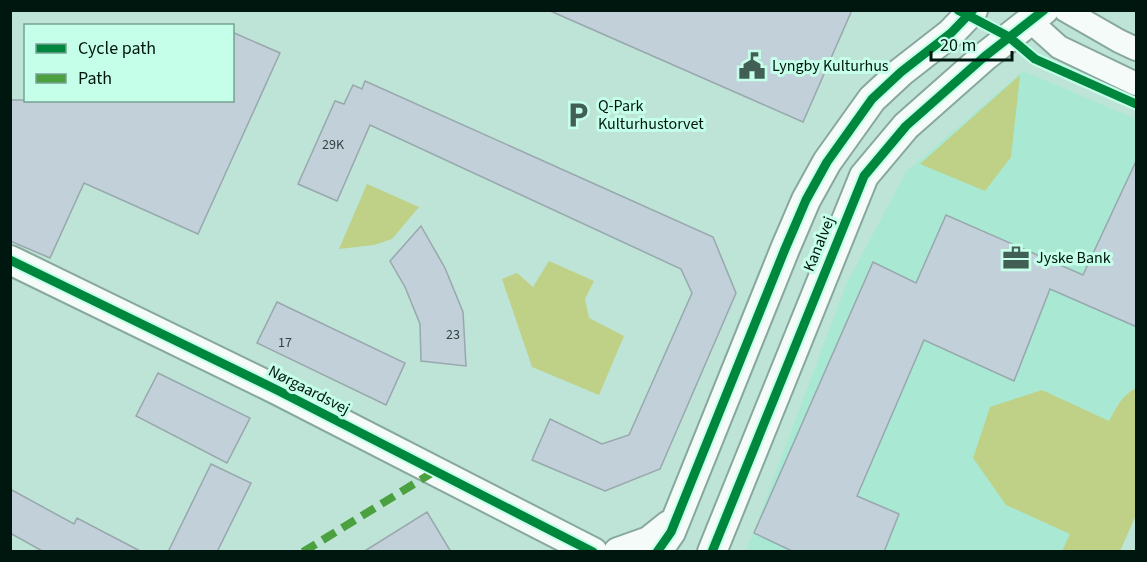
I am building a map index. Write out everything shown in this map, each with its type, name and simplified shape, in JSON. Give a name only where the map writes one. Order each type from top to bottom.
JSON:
[{"type":"street","name":"Kanalvej","points":[[657,552],[671,532],[679,515],[785,249],[806,200],[827,162],[872,99],[901,72],[951,33],[973,10]]},
{"type":"street","points":[[1065,10],[1137,49]]},
{"type":"street","name":"Kanalvej","points":[[712,552],[864,176],[906,126],[1036,14]]},
{"type":"street","points":[[1036,14],[1059,47],[1137,84]]},
{"type":"street","name":"Nørgaardsvej","points":[[10,260],[277,390],[593,552]]},
{"type":"street","points":[[618,552],[649,541],[679,515]]},
{"type":"shaded area","points":[[1023,71],[1136,119],[1136,388],[1117,405],[1109,421],[1042,390],[1006,505],[1070,534],[1062,551],[746,552],[846,285],[906,172]]},
{"type":"shaded area","points":[[1020,75],[1011,157],[985,191],[920,164]]},
{"type":"shaded area","points":[[367,184],[419,207],[392,239],[374,245],[339,249]]},
{"type":"shaded area","points":[[549,261],[594,281],[585,299],[589,318],[624,336],[599,395],[532,367],[502,279],[517,273],[533,287]]},
{"type":"shaded area","points":[[1136,388],[1136,515],[1120,551],[1062,551],[1070,534],[1006,505],[973,458],[990,407],[1042,390],[1109,421],[1123,398]]},
{"type":"building","name":"Lyngby Kulturhus","points":[[548,10],[852,10],[803,122]]},
{"type":"building","points":[[234,33],[280,53],[198,234],[84,183],[50,258],[10,241],[10,100],[24,100],[24,102],[234,102]]},
{"type":"building","points":[[365,81],[713,237],[736,293],[660,469],[605,491],[532,460],[550,419],[602,444],[629,435],[692,293],[681,269],[370,125],[337,201],[298,184],[335,101],[344,104],[353,85],[362,89]]},
{"type":"building","points":[[1137,159],[1137,327],[1050,289],[1014,381],[924,340],[857,496],[899,514],[884,552],[794,552],[754,533],[873,262],[916,283],[946,215],[1083,275]]},
{"type":"building","points":[[421,226],[445,268],[463,312],[466,366],[421,361],[420,324],[405,287],[390,261]]},
{"type":"building","points":[[277,302],[405,363],[386,405],[257,343]]},
{"type":"building","points":[[158,373],[250,418],[227,463],[136,416]]},
{"type":"building","points":[[211,464],[251,483],[217,552],[168,552]]},
{"type":"building","points":[[10,489],[74,524],[77,518],[142,552],[44,552],[10,533]]},
{"type":"building","points":[[427,512],[451,552],[363,552]]},
{"type":"marked path","points":[[303,552],[435,471]]},
{"type":"cycle path","points":[[958,10],[1009,37],[1035,59],[1136,104]]},
{"type":"cycle path","points":[[657,552],[671,532],[785,249],[806,200],[827,162],[872,99],[901,72],[951,33],[973,10]]},
{"type":"cycle path","points":[[712,552],[864,176],[906,126],[984,57],[1044,10]]},
{"type":"cycle path","points":[[10,260],[277,390],[593,552]]},
{"type":"place","name":"Lyngby Kulturhus","points":[[752,66]]},
{"type":"place","name":"Q-Park Kulturhustorvet","points":[[578,115]]},
{"type":"place","name":"Jyske Bank","points":[[1016,258]]}]
